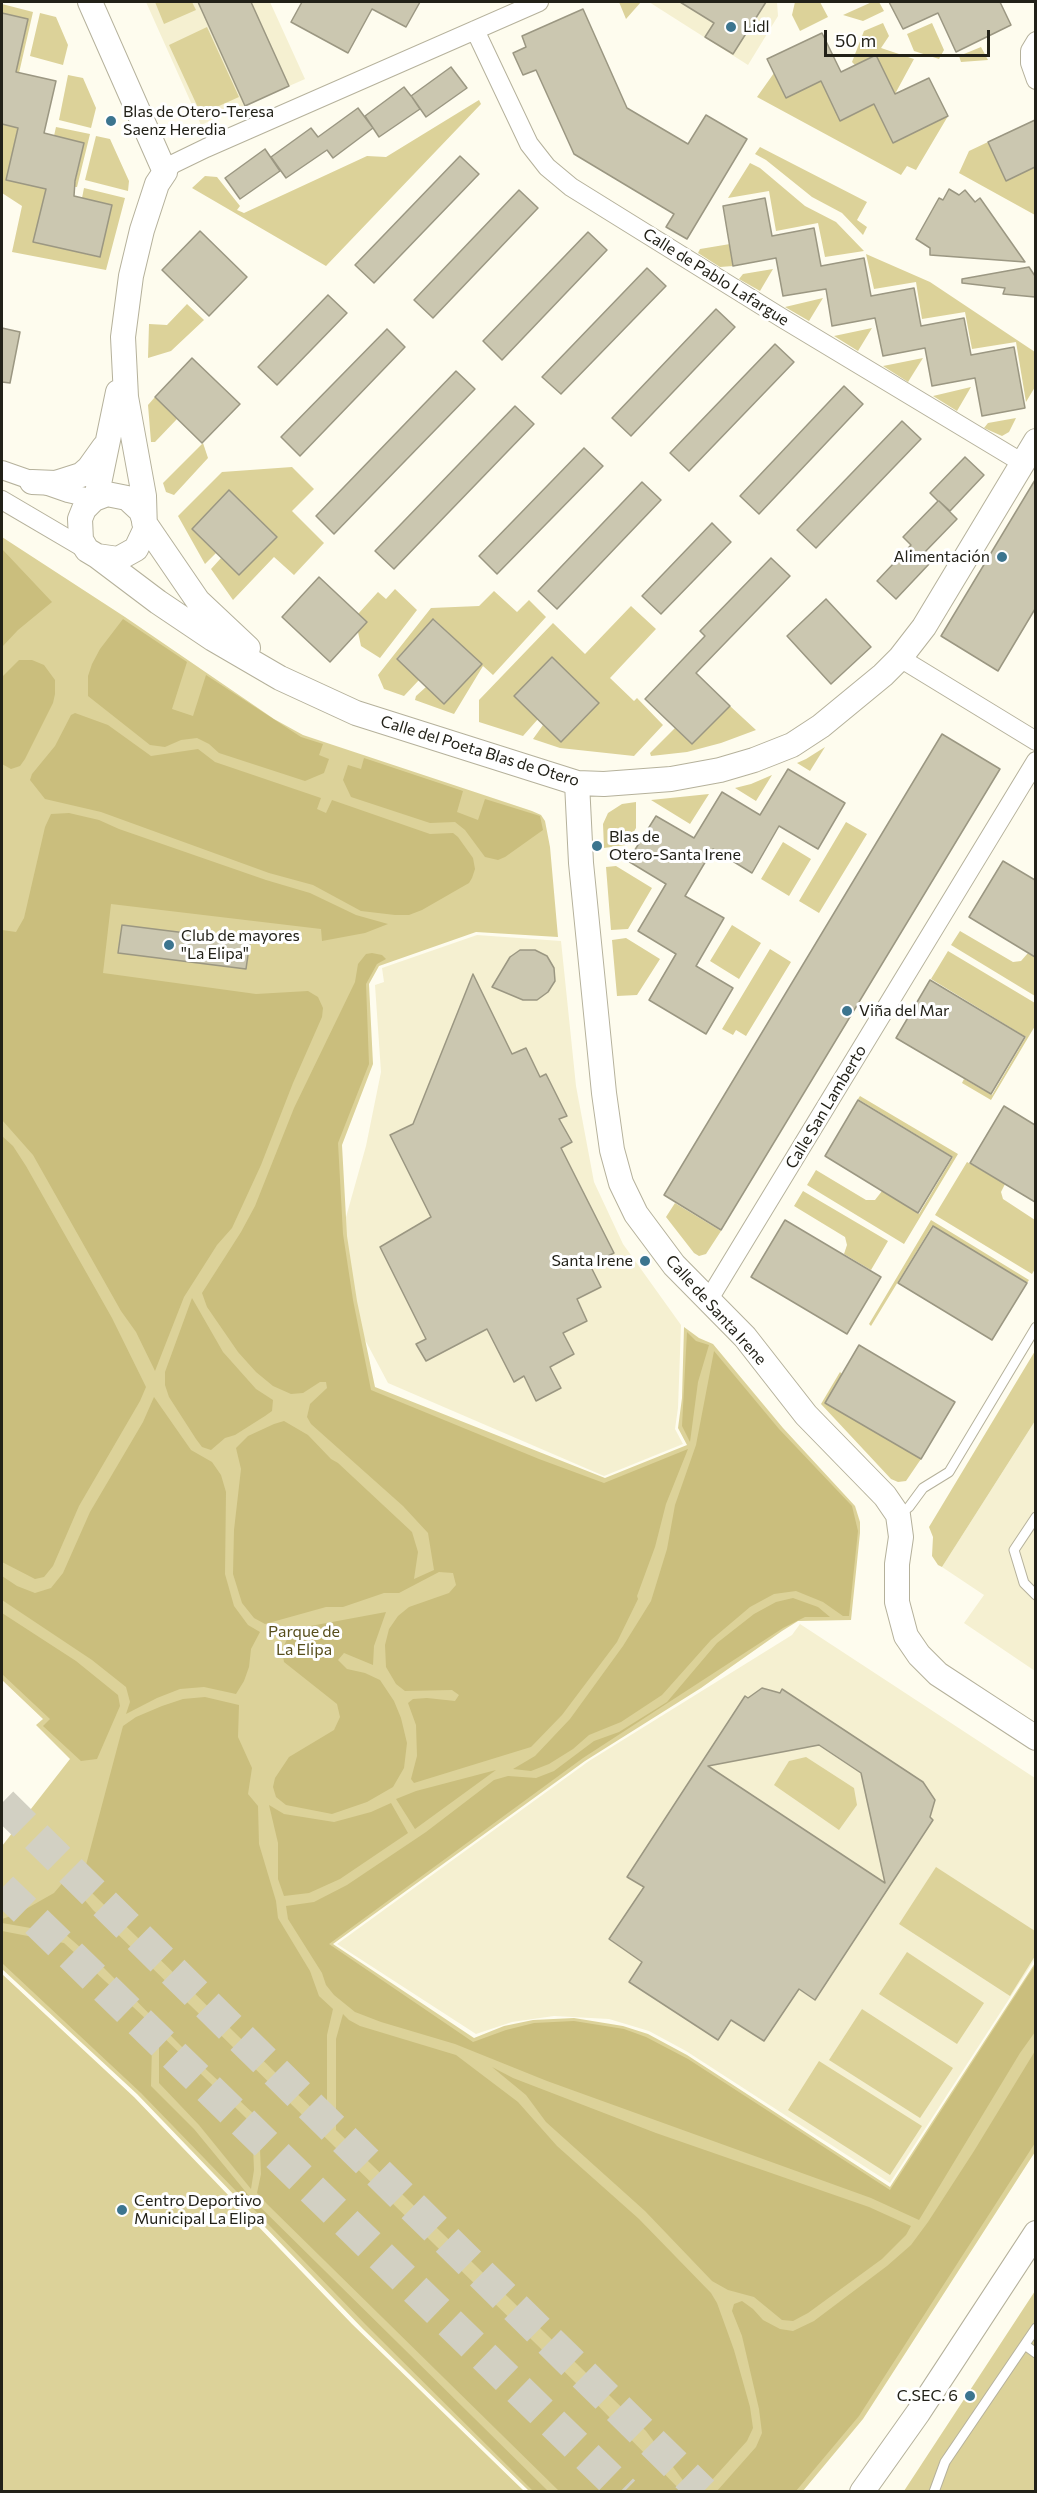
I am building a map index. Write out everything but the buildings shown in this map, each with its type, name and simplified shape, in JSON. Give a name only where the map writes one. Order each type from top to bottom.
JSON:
[{"type":"street","points":[[90,2],[165,171]]},
{"type":"street","points":[[2,500],[92,553],[118,559],[128,555],[142,540],[144,496],[130,424],[123,362],[123,337],[131,276],[151,200],[165,171],[173,164],[206,148],[529,4]]},
{"type":"street","name":"Calle de Pablo Lafargue","points":[[475,30],[529,144],[547,166],[572,187],[723,283],[1021,462]]},
{"type":"street","points":[[1035,41],[1030,51],[1030,63],[1035,80]]},
{"type":"street","points":[[92,553],[81,540],[80,519],[84,509],[95,499],[110,437],[123,362]]},
{"type":"street","points":[[32,482],[56,483],[81,475],[89,468],[110,437]]},
{"type":"street","name":"Calle del Poeta Blas de Otero","points":[[92,553],[190,624],[280,678],[356,713],[576,783],[604,784],[671,779],[720,770],[792,745],[858,697],[900,658],[924,627],[1035,441]]},
{"type":"street","points":[[2,470],[32,482],[95,499]]},
{"type":"street","name":"Calle del Poeta Blas de Otero","points":[[95,499],[107,494],[127,498],[141,511],[144,521],[198,601],[280,678]]},
{"type":"street","points":[[900,658],[1035,741]]},
{"type":"street","name":"Calle San Lamberto","points":[[709,1299],[1035,761]]},
{"type":"street","name":"Calle de Santa Irene","points":[[576,783],[594,1005],[612,1150],[621,1183],[636,1214],[668,1258],[745,1338],[806,1415],[885,1496],[898,1515]]},
{"type":"street","points":[[898,1515],[901,1537],[897,1564],[897,1602],[906,1636],[919,1655],[938,1674],[1035,1738]]},
{"type":"street","points":[[862,2492],[918,2413],[1035,2233]]},
{"type":"lane","points":[[898,1515],[909,1507],[923,1488],[949,1472],[1035,1327]]},
{"type":"lane","points":[[1035,1517],[1014,1550],[1024,1583],[1035,1595]]},
{"type":"lane","points":[[934,2492],[937,2480],[949,2456],[1035,2328]]},
{"type":"lane","points":[[1025,2345],[1035,2352]]},
{"type":"shaded area","points":[[146,2],[270,2],[305,79],[201,125]]},
{"type":"shaded area","points":[[649,2],[777,2],[778,16],[748,65]]},
{"type":"shaded area","points":[[477,935],[561,941],[576,1086],[594,1182],[623,1244],[681,1325],[675,1429],[683,1444],[604,1476],[388,1383],[330,1274],[366,1146],[381,1072],[375,985],[384,982],[382,968]]},
{"type":"shaded area","points":[[1035,1421],[1035,1671],[964,1623],[984,1595],[942,1567]]},
{"type":"shaded area","points":[[800,1624],[1035,1778],[1035,1959],[890,2183],[686,2051],[649,2031],[609,2019],[554,2016],[512,2022],[476,2034],[337,1944],[589,1761],[792,1635]]},
{"type":"green space","points":[[155,2],[192,2],[196,10],[164,24]]},
{"type":"green space","points":[[619,2],[641,2],[626,19]]},
{"type":"green space","points":[[795,2],[820,2],[828,17],[800,31],[792,15]]},
{"type":"green space","points":[[872,2],[879,2],[884,11],[863,21],[843,15]]},
{"type":"green space","points":[[2,4],[33,12],[19,73],[16,72],[28,20],[2,13]]},
{"type":"green space","points":[[40,13],[56,17],[68,45],[63,65],[30,56]]},
{"type":"green space","points":[[883,23],[889,36],[881,48],[914,59],[895,94],[876,55],[855,65],[852,62],[864,31]]},
{"type":"green space","points":[[932,23],[944,50],[939,59],[914,51],[907,34]]},
{"type":"green space","points":[[207,27],[239,97],[201,114],[169,45]]},
{"type":"green space","points":[[981,47],[988,60],[961,62],[959,56]]},
{"type":"green space","points":[[774,73],[786,98],[821,81],[840,120],[874,104],[893,143],[948,116],[916,170],[907,166],[901,175],[757,97]]},
{"type":"green space","points":[[68,75],[83,78],[96,108],[91,128],[59,120]]},
{"type":"green space","points":[[479,100],[481,104],[326,266],[192,188],[205,176],[217,177],[240,206],[237,210],[244,213],[367,156],[386,157]]},
{"type":"green space","points":[[2,124],[18,127],[6,180],[46,189],[34,242],[99,257],[112,205],[82,198],[84,188],[125,198],[106,270],[12,252],[22,206],[2,193]]},
{"type":"green space","points":[[56,127],[90,134],[77,187],[74,187],[84,143],[54,136]]},
{"type":"green space","points":[[96,136],[110,139],[129,181],[128,191],[85,180]]},
{"type":"green space","points":[[988,142],[1006,181],[1035,167],[1035,215],[959,173],[969,151]]},
{"type":"green space","points":[[760,147],[867,202],[857,220],[867,227],[863,235],[842,213],[812,197],[766,160],[755,154]]},
{"type":"green space","points":[[750,163],[760,168],[805,206],[836,222],[864,251],[825,257],[818,223],[776,231],[769,191],[728,198]]},
{"type":"green space","points":[[730,244],[733,266],[720,267],[698,253],[700,249]]},
{"type":"green space","points":[[866,254],[930,282],[1035,352],[1035,387],[1026,402],[1016,342],[972,349],[965,312],[922,319],[916,282],[874,289]]},
{"type":"green space","points":[[773,269],[760,291],[739,279],[743,274]]},
{"type":"green space","points":[[823,298],[809,321],[785,307]]},
{"type":"green space","points":[[187,304],[204,320],[171,351],[148,358],[149,324],[167,325]]},
{"type":"green space","points":[[872,328],[858,351],[834,336]]},
{"type":"green space","points":[[923,358],[908,382],[883,366]]},
{"type":"green space","points":[[971,387],[957,411],[933,396]]},
{"type":"green space","points":[[155,397],[177,419],[155,442],[151,442],[148,405]]},
{"type":"green space","points":[[1016,418],[1009,432],[1002,436],[984,428],[988,423]]},
{"type":"green space","points":[[203,443],[208,458],[174,495],[166,492],[163,483]]},
{"type":"green space","points":[[292,467],[314,489],[292,511],[324,543],[294,575],[274,557],[233,600],[211,569],[221,558],[239,575],[276,536],[229,490],[192,529],[216,553],[205,564],[178,516],[222,472]]},
{"type":"green space","name":"Parque de La Elipa","points":[[2,537],[125,617],[274,719],[303,735],[532,811],[541,815],[545,821],[550,847],[558,937],[476,932],[379,966],[369,984],[373,1064],[342,1145],[347,1236],[357,1301],[375,1387],[605,1478],[687,1445],[678,1428],[682,1398],[684,1327],[699,1338],[713,1344],[783,1428],[855,1506],[860,1522],[860,1533],[851,1620],[798,1621],[782,1631],[701,1688],[585,1761],[333,1944],[474,2038],[504,2026],[533,2020],[574,2018],[623,2026],[648,2034],[687,2055],[890,2187],[1035,1963],[1035,2152],[863,2419],[803,2491],[529,2491],[363,2329],[137,2094],[2,1969],[2,1846],[70,1759],[36,1725],[43,1719],[2,1680]]},
{"type":"green space","points":[[2,549],[52,602],[18,630],[2,647]]},
{"type":"green space","points":[[395,589],[417,610],[380,658],[361,646],[358,632],[367,622],[358,614],[378,592],[386,599]]},
{"type":"green space","points":[[494,591],[517,612],[529,600],[546,617],[493,675],[483,666],[454,714],[415,700],[416,696],[426,687],[445,703],[481,664],[434,619],[397,658],[419,680],[404,696],[384,689],[378,675],[431,608],[479,606]]},
{"type":"green space","points":[[631,606],[656,629],[610,678],[634,701],[637,698],[663,725],[634,756],[560,748],[533,739],[543,725],[561,742],[599,703],[552,657],[538,719],[523,736],[479,722],[479,700],[553,623],[585,654]]},
{"type":"green space","points":[[123,619],[187,662],[172,709],[193,716],[206,675],[301,737],[323,744],[319,755],[329,759],[324,773],[305,781],[219,753],[209,744],[197,738],[181,740],[165,747],[150,745],[88,696],[88,676],[92,664],[100,649]]},
{"type":"green space","points":[[19,660],[32,660],[44,665],[55,680],[55,694],[53,703],[25,759],[20,766],[11,769],[2,764],[2,677]]},
{"type":"green space","points":[[730,706],[756,730],[687,752],[651,756],[650,753],[675,728],[692,744]]},
{"type":"green space","points":[[75,713],[108,725],[151,756],[198,749],[215,762],[321,798],[317,809],[326,813],[332,800],[430,834],[453,833],[473,858],[475,869],[472,878],[469,883],[409,915],[361,911],[313,885],[269,873],[101,812],[45,799],[30,780],[32,774],[55,746],[71,715]]},
{"type":"green space","points":[[825,747],[810,771],[797,763],[806,759]]},
{"type":"green space","points":[[364,758],[463,791],[457,812],[478,820],[485,799],[540,816],[543,830],[505,857],[498,860],[485,857],[465,830],[455,822],[430,823],[351,797],[343,780],[348,765],[361,769]]},
{"type":"green space","points":[[772,775],[756,801],[735,788],[751,784]]},
{"type":"green space","points":[[709,794],[690,824],[651,800]]},
{"type":"green space","points":[[636,802],[636,828],[626,845],[604,848],[603,824],[608,813],[622,804]]},
{"type":"green space","points":[[69,813],[99,820],[266,880],[310,893],[356,915],[388,924],[365,933],[322,941],[321,929],[111,904],[103,973],[256,994],[308,991],[318,997],[323,1008],[322,1017],[261,1165],[232,1228],[217,1245],[184,1297],[155,1371],[136,1332],[121,1311],[33,1155],[2,1120],[2,930],[16,932],[24,918],[45,827],[51,814]]},
{"type":"green space","points":[[846,822],[867,834],[819,913],[799,901]]},
{"type":"green space","points":[[783,842],[811,859],[789,896],[761,879]]},
{"type":"green space","points":[[616,866],[652,888],[628,929],[611,930],[606,867]]},
{"type":"green space","points":[[732,925],[761,943],[739,979],[710,961]]},
{"type":"green space","points":[[960,931],[1013,962],[1021,961],[1028,953],[1035,957],[1035,996],[951,945]]},
{"type":"green space","points":[[626,938],[660,959],[637,995],[617,996],[612,940]]},
{"type":"green space","points":[[770,949],[791,962],[746,1036],[736,1030],[733,1035],[722,1029]]},
{"type":"green space","points":[[948,951],[1035,1003],[1035,1026],[991,1100],[962,1083],[964,1079],[992,1095],[1026,1037],[931,979]]},
{"type":"green space","points":[[366,954],[382,955],[386,959],[377,964],[366,984],[369,1064],[338,1143],[343,1234],[353,1300],[371,1390],[539,1459],[604,1483],[688,1449],[666,1504],[655,1547],[637,1596],[638,1599],[617,1642],[562,1715],[531,1747],[414,1783],[411,1779],[417,1756],[416,1725],[408,1703],[413,1699],[427,1698],[455,1701],[459,1695],[452,1690],[405,1691],[396,1684],[386,1667],[385,1645],[389,1629],[398,1616],[409,1607],[449,1593],[456,1585],[453,1573],[439,1572],[399,1593],[384,1593],[343,1607],[326,1607],[265,1624],[254,1618],[242,1603],[233,1574],[234,1530],[241,1469],[236,1448],[248,1436],[284,1421],[308,1435],[331,1459],[412,1532],[418,1552],[414,1579],[434,1570],[428,1533],[403,1506],[311,1424],[307,1417],[310,1404],[327,1388],[326,1382],[320,1382],[303,1393],[291,1394],[273,1386],[256,1372],[238,1352],[207,1307],[202,1293],[255,1206],[294,1108],[355,982],[358,964]]},
{"type":"green space","points":[[860,1096],[958,1154],[904,1244],[807,1185],[816,1170],[866,1200],[875,1200],[882,1191],[919,1214],[953,1157],[858,1099]]},
{"type":"green space","points":[[2,1136],[13,1146],[26,1166],[112,1318],[146,1387],[79,1506],[53,1566],[44,1577],[35,1579],[2,1562]]},
{"type":"green space","points":[[967,1162],[1005,1184],[1001,1192],[1003,1199],[1035,1220],[1035,1269],[1032,1274],[935,1215]]},
{"type":"green space","points":[[803,1191],[888,1241],[871,1270],[844,1254],[847,1245],[845,1237],[794,1206]]},
{"type":"green space","points":[[675,1203],[721,1231],[706,1254],[699,1256],[694,1253],[666,1217]]},
{"type":"green space","points":[[931,1220],[1029,1280],[1027,1283],[932,1226],[871,1326],[869,1324]]},
{"type":"green space","points":[[192,1298],[223,1352],[256,1389],[273,1400],[272,1411],[235,1435],[225,1438],[211,1450],[202,1447],[196,1439],[169,1397],[165,1385],[165,1372]]},
{"type":"green space","points":[[687,1332],[696,1341],[709,1345],[698,1382],[690,1442],[682,1426]]},
{"type":"green space","points":[[714,1351],[779,1429],[852,1506],[858,1531],[849,1616],[843,1616],[823,1602],[796,1591],[774,1594],[750,1607],[711,1640],[662,1695],[621,1722],[589,1735],[573,1749],[549,1764],[531,1771],[513,1769],[535,1756],[570,1719],[623,1646],[651,1601],[667,1549],[675,1505],[696,1445]]},
{"type":"green space","points":[[1035,1351],[1035,1421],[942,1567],[932,1556],[933,1537],[929,1527]]},
{"type":"green space","points":[[840,1372],[842,1374],[826,1403],[921,1459],[906,1481],[898,1482],[891,1479],[821,1404]]},
{"type":"green space","points":[[154,1397],[191,1450],[212,1462],[221,1475],[226,1492],[225,1574],[234,1606],[248,1625],[260,1632],[251,1649],[249,1667],[244,1681],[236,1694],[204,1687],[180,1689],[126,1714],[130,1702],[126,1687],[92,1660],[2,1600],[2,1576],[17,1586],[35,1593],[51,1588],[63,1573],[90,1512],[143,1422]]},
{"type":"green space","points":[[793,1598],[818,1607],[830,1617],[805,1617],[783,1628],[583,1758],[329,1944],[473,2042],[534,2023],[574,2021],[624,2029],[646,2037],[688,2059],[890,2190],[1035,1965],[1035,2032],[919,2220],[871,2198],[547,2081],[455,2044],[355,2012],[334,1995],[326,1985],[322,1973],[288,1919],[286,1906],[314,1902],[347,1885],[426,1832],[494,1780],[508,1776],[536,1778],[554,1771],[594,1741],[619,1732],[667,1702],[717,1643],[754,1614],[776,1602]]},
{"type":"green space","points":[[386,1612],[374,1646],[373,1665],[344,1653],[338,1660],[347,1669],[365,1673],[380,1680],[394,1701],[407,1743],[404,1768],[393,1787],[367,1802],[332,1814],[286,1805],[276,1797],[273,1787],[275,1778],[289,1757],[334,1730],[340,1717],[337,1704],[284,1662],[282,1650],[289,1635],[305,1627]]},
{"type":"green space","points":[[2,1613],[76,1661],[118,1695],[120,1706],[97,1759],[81,1761],[43,1726],[50,1719],[2,1674]]},
{"type":"green space","points":[[205,1697],[239,1705],[238,1737],[252,1768],[248,1794],[258,1806],[259,1844],[276,1901],[278,1918],[310,1971],[319,1996],[333,2009],[327,2035],[327,2123],[90,1891],[84,1880],[123,1726],[136,1717],[162,1706],[183,1699]]},
{"type":"green space","points":[[806,1757],[854,1788],[857,1805],[839,1830],[774,1785],[789,1761]]},
{"type":"green space","points":[[496,1770],[415,1829],[396,1799],[416,1791]]},
{"type":"green space","points":[[391,1803],[408,1833],[340,1879],[309,1893],[284,1896],[278,1879],[278,1843],[269,1805],[284,1814],[334,1822],[371,1812]]},
{"type":"green space","points":[[76,1867],[83,1898],[93,1910],[581,2388],[681,2491],[559,2491],[267,2204],[257,2193],[261,2174],[255,2115],[181,2046],[104,1968],[65,1934],[2,1923],[2,1919],[17,1914],[54,1893]]},
{"type":"green space","points":[[936,1867],[1035,1931],[1035,1956],[1010,1996],[899,1924]]},
{"type":"green space","points":[[2,1931],[64,1943],[146,2019],[152,2045],[151,2086],[194,2129],[250,2197],[548,2491],[533,2491],[366,2325],[141,2093],[2,1963]]},
{"type":"green space","points":[[907,1952],[984,2003],[957,2044],[879,1994]]},
{"type":"green space","name":"Centro Deportivo Municipal La Elipa","points":[[2,1974],[134,2097],[352,2324],[524,2491],[2,2491]]},
{"type":"green space","points":[[862,2009],[953,2068],[920,2118],[829,2060]]},
{"type":"green space","points":[[343,2014],[360,2026],[456,2055],[518,2102],[557,2146],[639,2219],[711,2293],[717,2303],[734,2350],[750,2407],[753,2428],[747,2441],[702,2491],[691,2491],[646,2431],[336,2130],[336,2039]]},
{"type":"green space","points":[[155,2029],[247,2119],[253,2146],[254,2170],[251,2189],[199,2125],[159,2083],[159,2047]]},
{"type":"green space","points":[[1035,2051],[1035,2143],[859,2416],[796,2491],[717,2491],[756,2447],[762,2433],[759,2409],[742,2336],[732,2311],[734,2304],[742,2301],[763,2320],[780,2329],[793,2331],[814,2321],[887,2266],[911,2245],[928,2222]]},
{"type":"green space","points":[[819,2061],[922,2126],[890,2175],[788,2110]]},
{"type":"green space","points":[[492,2067],[513,2078],[656,2133],[869,2207],[911,2226],[906,2235],[882,2259],[808,2313],[793,2321],[782,2320],[754,2297],[728,2290],[712,2281],[645,2211],[546,2122],[526,2095]]},
{"type":"green space","points":[[1035,2291],[1035,2491],[904,2491]]},
{"type":"tunnel","points":[[2,1803],[703,2492]]},
{"type":"tunnel","points":[[2,1888],[624,2492]]},
{"type":"place","name":"Lidl","points":[[731,27]]},
{"type":"place","name":"Blas de Otero-Teresa Saenz Heredia","points":[[111,121]]},
{"type":"place","name":"Alimentación","points":[[1002,557]]},
{"type":"place","name":"Blas de Otero-Santa Irene","points":[[597,846]]},
{"type":"place","name":"Club de mayores \"La Elipa\"","points":[[169,945]]},
{"type":"place","name":"Viña del Mar","points":[[847,1011]]},
{"type":"place","name":"Santa Irene","points":[[645,1261]]},
{"type":"place","name":"Centro Deportivo Municipal La Elipa","points":[[122,2210]]},
{"type":"place","name":"C.SEC. 6","points":[[970,2396]]}]
